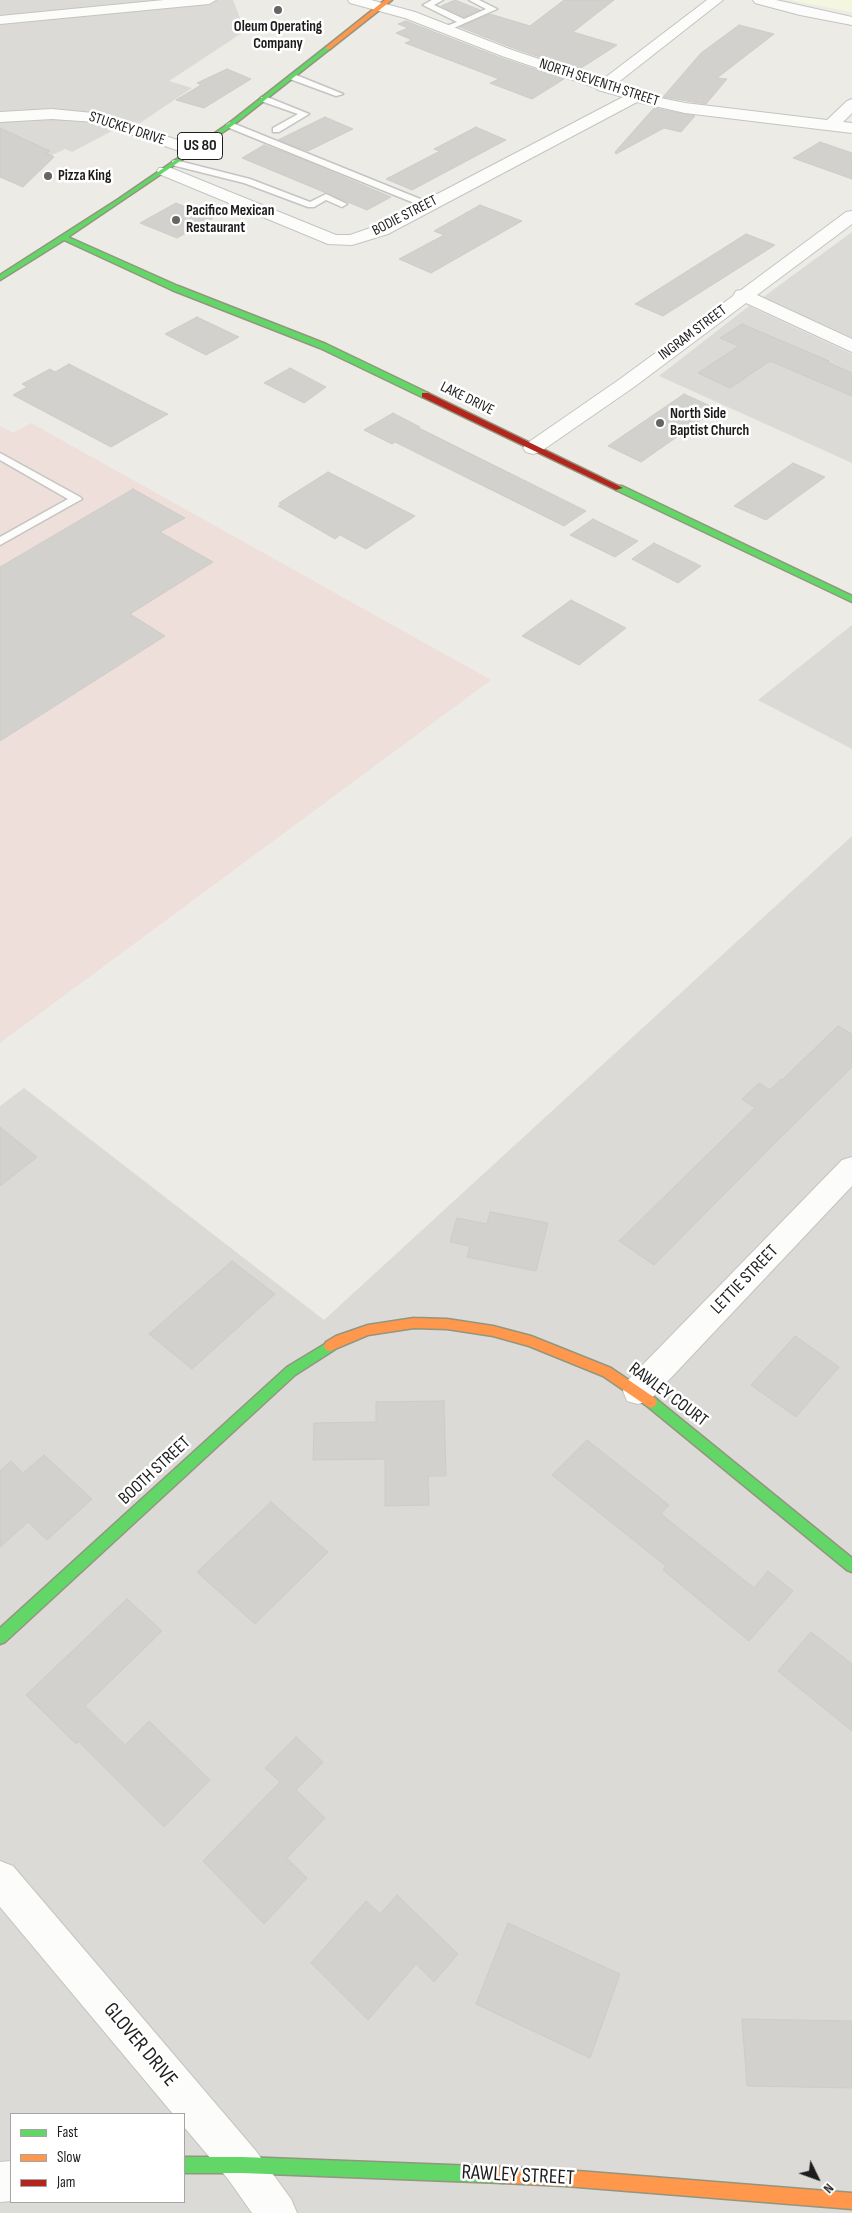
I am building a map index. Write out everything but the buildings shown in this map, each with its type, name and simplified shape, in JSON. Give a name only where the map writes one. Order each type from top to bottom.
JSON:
[{"type":"street","points":[[0,20],[209,0]]},
{"type":"street","name":"NORTH SEVENTH STREET","points":[[355,0],[384,4],[634,97],[685,108],[852,128]]},
{"type":"street","points":[[603,87],[716,0]]},
{"type":"street","points":[[760,0],[805,12],[852,21]]},
{"type":"street","name":"US 80","points":[[0,278],[194,151],[293,77],[384,4]]},
{"type":"street","name":"BODIE STREET","points":[[170,167],[334,240],[363,237],[382,230],[634,97]]},
{"type":"street","points":[[831,125],[852,104]]},
{"type":"street","name":"STUCKEY DRIVE","points":[[0,118],[52,114],[92,116],[112,121],[194,151]]},
{"type":"street","name":"INGRAM STREET","points":[[534,448],[627,384],[742,295],[852,216]]},
{"type":"street","name":"LAKE DRIVE","points":[[63,237],[168,285],[323,346],[852,599]]},
{"type":"street","points":[[742,295],[852,346]]},
{"type":"street","name":"LETTIE STREET","points":[[638,1391],[852,1168]]},
{"type":"street","name":"RAWLEY COURT","points":[[340,1340],[368,1330],[414,1323],[447,1324],[477,1328],[531,1342],[607,1372],[638,1391],[852,1566]]},
{"type":"street","name":"BOOTH STREET","points":[[0,1637],[274,1385],[308,1359],[340,1340]]},
{"type":"street","name":"GLOVER DRIVE","points":[[0,1879],[242,2165],[276,2213]]},
{"type":"street","name":"RAWLEY STREET","points":[[185,2165],[242,2165],[565,2178],[852,2201]]},
{"type":"lane","points":[[439,0],[428,5],[464,22]]},
{"type":"lane","points":[[447,29],[493,9],[473,0]]},
{"type":"lane","points":[[293,77],[339,94]]},
{"type":"lane","points":[[264,99],[305,114],[276,130]]},
{"type":"lane","points":[[230,125],[427,205]]},
{"type":"lane","points":[[194,168],[212,165],[222,168]]},
{"type":"lane","points":[[170,167],[194,168],[247,181],[310,205],[326,197],[342,204]]},
{"type":"lane","points":[[233,171],[240,172],[247,181]]},
{"type":"lane","points":[[0,456],[76,499],[0,542]]},
{"type":"shaded area","points":[[0,0],[233,0],[245,31],[169,81],[192,88],[140,123],[129,122],[72,152],[65,149],[13,173],[0,168]]},
{"type":"shaded area","points":[[792,0],[852,0],[852,12],[802,3]]},
{"type":"shaded area","points":[[852,232],[852,339],[762,298]]},
{"type":"shaded area","points":[[749,306],[852,354],[852,463],[659,376]]},
{"type":"shaded area","points":[[31,423],[491,680],[0,1043],[0,426],[13,433]]},
{"type":"shaded area","points":[[852,625],[852,749],[758,700]]},
{"type":"shaded area","points":[[852,836],[852,2213],[0,2213],[0,1106],[24,1088],[324,1320]]},
{"type":"traffic: fast","points":[[0,278],[119,201],[230,125],[328,48]]},
{"type":"traffic: fast","points":[[63,237],[175,288],[323,346],[425,395]]},
{"type":"traffic: fast","points":[[619,488],[852,599]]},
{"type":"traffic: fast","points":[[0,1637],[291,1371],[330,1346]]},
{"type":"traffic: fast","points":[[651,1402],[852,1566]]},
{"type":"traffic: fast","points":[[185,2165],[242,2165],[502,2175]]},
{"type":"traffic: slow","points":[[328,48],[389,0]]},
{"type":"traffic: slow","points":[[330,1346],[340,1340],[368,1330],[414,1323],[447,1324],[493,1331],[531,1341],[607,1372],[651,1402]]},
{"type":"traffic: slow","points":[[502,2175],[565,2178],[852,2201]]},
{"type":"traffic: jam","points":[[425,395],[619,488]]},
{"type":"place","name":"Oleum Operating Company","points":[[278,10]]},
{"type":"place","name":"Pizza King","points":[[48,176]]},
{"type":"place","name":"Pacifico Mexican Restaurant","points":[[176,220]]},
{"type":"place","name":"North Side Baptist Church","points":[[660,423]]}]
